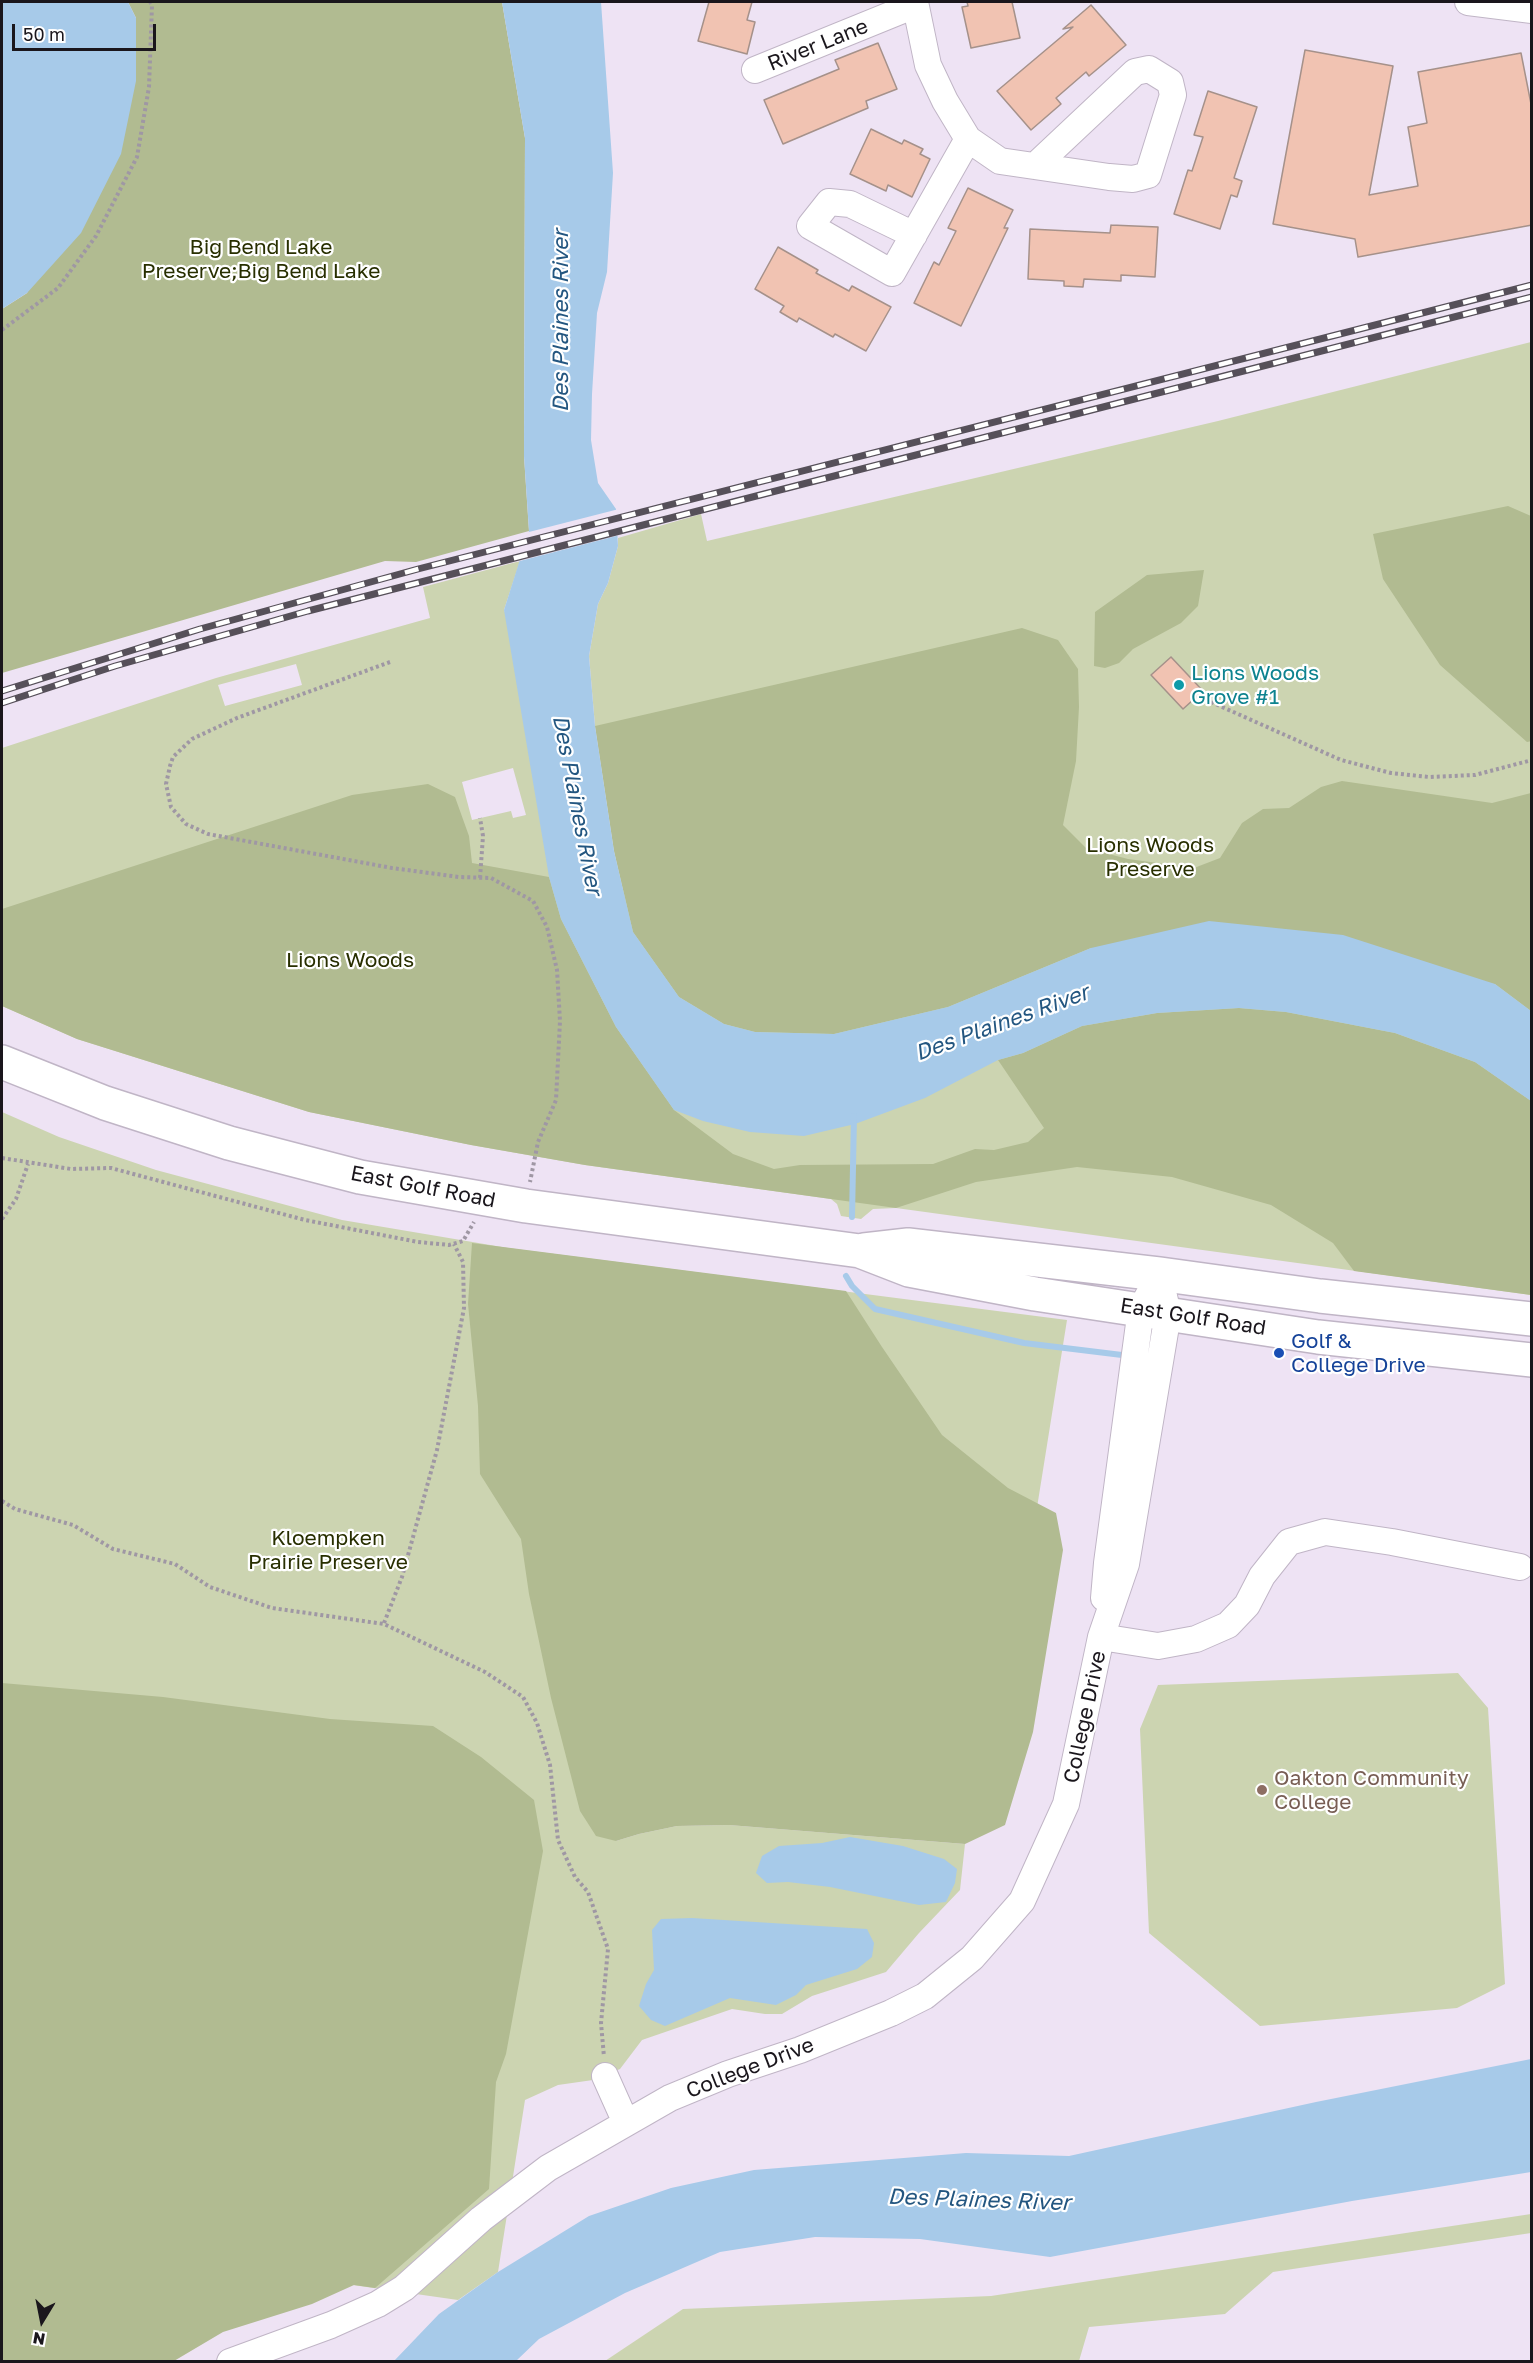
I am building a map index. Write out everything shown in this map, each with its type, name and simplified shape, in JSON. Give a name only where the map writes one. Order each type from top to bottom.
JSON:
[{"type":"main road","name":"East Golf Road","points":[[2,1062],[105,1103],[229,1143],[360,1177],[526,1206],[860,1251],[909,1270],[1035,1294],[1318,1337],[1532,1360]]},
{"type":"main road","name":"East Golf Road","points":[[860,1251],[908,1245],[1159,1274],[1320,1296],[1532,1318]]},
{"type":"street","points":[[1468,2],[1532,10]]},
{"type":"street","points":[[915,3],[928,65],[945,101],[968,139],[999,161],[1035,166],[1133,179],[1148,175],[1173,95],[1170,82],[1149,69],[1135,72],[1035,166]]},
{"type":"street","name":"River Lane","points":[[755,70],[915,3]]},
{"type":"street","points":[[914,235],[850,204],[829,202],[810,226],[892,273],[914,235],[968,139]]},
{"type":"street","name":"College Drive","points":[[230,2361],[331,2325],[378,2304],[404,2288],[481,2219],[548,2168],[670,2098],[728,2074],[800,2050],[891,2013],[925,1996],[972,1958],[1022,1901],[1066,1804],[1101,1637],[1107,1563],[1155,1311],[1159,1274]]},
{"type":"street","points":[[1101,1637],[1158,1646],[1196,1639],[1228,1624],[1247,1605],[1262,1576],[1289,1542],[1325,1532],[1520,1567]]},
{"type":"street","points":[[605,2076],[626,2123]]},
{"type":"path","points":[[2,330],[58,288],[96,236],[137,157],[149,87],[152,5],[150,2]]},
{"type":"path","points":[[390,662],[237,718],[192,739],[173,757],[170,766],[166,784],[171,807],[186,824],[208,834],[392,868],[491,878],[533,901],[547,927],[557,969],[560,1021],[556,1100],[538,1142],[526,1206]]},
{"type":"path","points":[[1211,702],[1341,760],[1390,773],[1429,777],[1475,775],[1532,760]]},
{"type":"path","points":[[480,818],[483,836],[480,878]]},
{"type":"path","points":[[2,1158],[28,1164],[71,1169],[111,1168],[305,1220],[418,1242],[449,1245],[463,1241],[488,1200]]},
{"type":"path","points":[[2,1219],[16,1199],[28,1164]]},
{"type":"path","points":[[384,1624],[402,1577],[437,1450],[464,1308],[463,1262],[454,1244]]},
{"type":"path","points":[[2,1501],[15,1509],[73,1525],[113,1549],[174,1564],[210,1587],[272,1608],[384,1624],[485,1672],[523,1698],[537,1723],[550,1765],[558,1840],[575,1877],[588,1892],[608,1949],[601,2024],[605,2076]]},
{"type":"green space","name":"Big Bend Lake Preserve;Big Bend Lake","points":[[128,2],[502,2],[525,138],[524,456],[529,531],[416,562],[385,561],[2,673],[2,309],[27,293],[136,18]]},
{"type":"green space","name":"Lions Woods Preserve","points":[[1531,342],[1531,1295],[896,1208],[873,1209],[861,1219],[841,1216],[837,1204],[831,1199],[585,1165],[471,1145],[309,1112],[77,1039],[2,1006],[2,748],[216,678],[430,618],[423,587],[520,561],[504,610],[623,891],[614,851],[595,726],[589,656],[598,604],[608,583],[618,538],[701,514],[707,541],[1218,421]],"holes":[[[296,664],[302,685],[225,706],[218,685]],[[513,768],[526,815],[513,818],[511,811],[472,820],[462,782]]]},
{"type":"green space","points":[[1508,506],[1531,516],[1532,741],[1527,742],[1440,665],[1383,579],[1373,534]]},
{"type":"green space","points":[[1204,570],[1198,606],[1181,623],[1133,649],[1119,663],[1105,668],[1094,666],[1095,612],[1147,575]]},
{"type":"green space","points":[[1022,628],[1058,640],[1078,669],[1079,707],[1076,761],[1063,825],[1086,848],[1128,859],[1194,868],[1220,858],[1242,823],[1263,809],[1289,808],[1321,787],[1342,781],[1492,803],[1531,793],[1531,1011],[1495,984],[1091,948],[948,1007],[834,1034],[755,1032],[724,1024],[679,997],[633,932],[614,851],[595,726]]},
{"type":"green space","name":"Lions Woods","points":[[428,784],[455,797],[469,836],[472,863],[549,877],[561,919],[616,1027],[674,1110],[733,1154],[774,1169],[800,1165],[933,1164],[975,1149],[994,1150],[1028,1142],[1044,1128],[998,1060],[1023,1053],[1082,1026],[1157,1013],[1239,1008],[1286,1012],[1395,1033],[1475,1062],[1531,1101],[1531,1295],[1354,1271],[1333,1243],[1271,1205],[1172,1177],[1077,1167],[976,1182],[896,1208],[585,1165],[471,1145],[309,1112],[77,1039],[2,1006],[2,909],[352,795]]},
{"type":"green space","name":"Kloempken Prairie Preserve","points":[[2,1112],[59,1137],[156,1170],[342,1220],[508,1248],[1067,1320],[987,1820],[579,1760],[616,1841],[677,1826],[729,1825],[965,1844],[960,1890],[886,1972],[812,1996],[782,2014],[732,2009],[642,2040],[620,2069],[593,2080],[558,2085],[525,2100],[498,2272],[458,2300],[2,2235]]},
{"type":"green space","points":[[472,1243],[846,1291],[942,1435],[1008,1488],[1056,1513],[1063,1550],[1033,1732],[1005,1825],[965,1844],[729,1825],[677,1826],[616,1841],[596,1836],[580,1811],[551,1698],[529,1594],[521,1539],[480,1474],[478,1406],[468,1304]]},
{"type":"green space","points":[[1458,1673],[1488,1708],[1505,1984],[1457,2008],[1260,2026],[1149,1933],[1140,1729],[1158,1685]]},
{"type":"green space","points":[[2,1683],[163,1697],[330,1719],[433,1726],[481,1757],[534,1800],[543,1851],[506,2054],[496,2082],[489,2189],[375,2288],[354,2285],[312,2304],[223,2332],[174,2361],[2,2361]]},
{"type":"green space","points":[[1531,2214],[1531,2233],[1273,2272],[1225,2314],[1089,2327],[1079,2361],[605,2361],[683,2309],[991,2296]]},
{"type":"water","points":[[2,2],[128,2],[136,18],[136,81],[121,154],[81,233],[27,293],[2,309]]},
{"type":"water","name":"Des Plaines River","points":[[502,2],[601,2],[613,173],[607,272],[597,313],[591,440],[598,483],[616,509],[618,546],[608,583],[598,604],[589,656],[595,726],[614,851],[633,932],[679,997],[724,1024],[755,1032],[834,1034],[948,1007],[1091,948],[1209,921],[1343,935],[1495,984],[1531,1011],[1531,1101],[1475,1062],[1395,1033],[1286,1012],[1239,1008],[1157,1013],[1082,1026],[1023,1053],[998,1060],[925,1098],[855,1124],[804,1136],[750,1132],[703,1121],[674,1110],[616,1027],[561,919],[549,877],[504,610],[529,531],[524,456],[525,138]]},
{"type":"water","points":[[850,1837],[903,1846],[944,1859],[957,1869],[955,1883],[946,1902],[919,1905],[830,1887],[788,1882],[767,1883],[756,1873],[762,1856],[779,1846],[822,1843]]},
{"type":"water","points":[[692,1918],[867,1929],[874,1943],[872,1957],[857,1969],[806,1985],[796,1995],[776,2005],[730,1998],[665,2026],[651,2020],[639,2006],[646,1984],[654,1970],[652,1930],[661,1919]]},
{"type":"water","name":"Des Plaines River","points":[[1531,2059],[1531,2172],[1352,2201],[1050,2257],[920,2239],[815,2237],[720,2252],[625,2293],[539,2339],[516,2361],[394,2361],[439,2314],[498,2272],[589,2216],[671,2188],[754,2170],[966,2153],[1069,2156],[1316,2102]]},
{"type":"pier","points":[[619,509],[620,535],[516,562],[525,533]]},
{"type":"building","points":[[709,2],[752,2],[747,20],[755,22],[747,54],[698,41]]},
{"type":"building","points":[[967,2],[1012,2],[1020,38],[971,48],[962,7],[968,6]]},
{"type":"building","points":[[1091,5],[1126,45],[1089,76],[1086,72],[1056,98],[1061,104],[1031,130],[997,91],[1073,27],[1063,29]]},
{"type":"building","points":[[878,43],[897,89],[866,101],[868,108],[783,144],[764,100],[839,69],[835,60]]},
{"type":"building","points":[[1305,50],[1393,66],[1369,195],[1418,186],[1408,127],[1427,123],[1418,72],[1521,53],[1532,109],[1532,225],[1358,257],[1355,239],[1273,224]]},
{"type":"building","points":[[1208,91],[1257,107],[1234,178],[1242,181],[1237,197],[1231,195],[1220,229],[1174,214],[1188,170],[1192,171],[1203,137],[1194,135]]},
{"type":"building","points":[[871,129],[902,144],[904,140],[923,149],[920,154],[930,159],[912,197],[888,185],[886,191],[850,174]]},
{"type":"building","points":[[968,188],[1013,210],[1004,228],[1008,228],[961,326],[914,303],[934,262],[939,265],[956,231],[948,228]]},
{"type":"building","points":[[1111,225],[1158,227],[1155,277],[1121,275],[1121,281],[1084,279],[1083,287],[1064,286],[1064,281],[1028,279],[1030,229],[1110,233]]},
{"type":"building","points":[[778,247],[818,270],[816,273],[849,291],[852,286],[891,307],[866,351],[835,334],[833,337],[799,318],[797,322],[780,312],[784,306],[755,289]]},
{"type":"building","name":"Lions Woods Grove #1","points":[[1171,657],[1203,691],[1183,709],[1151,675]]},
{"type":"waterway","points":[[852,1217],[854,1116]]},
{"type":"waterway","points":[[846,1276],[852,1286],[875,1309],[1024,1343],[1122,1355]]},
{"type":"railway","points":[[2,691],[200,629],[418,569],[1532,285]]},
{"type":"railway","points":[[2,703],[115,666],[308,611],[1532,297]]},
{"type":"place","name":"Lions Woods Grove #1","points":[[1179,685]]},
{"type":"place","name":"Golf & College Drive","points":[[1279,1353]]},
{"type":"place","name":"Oakton Community College","points":[[1262,1790]]}]
